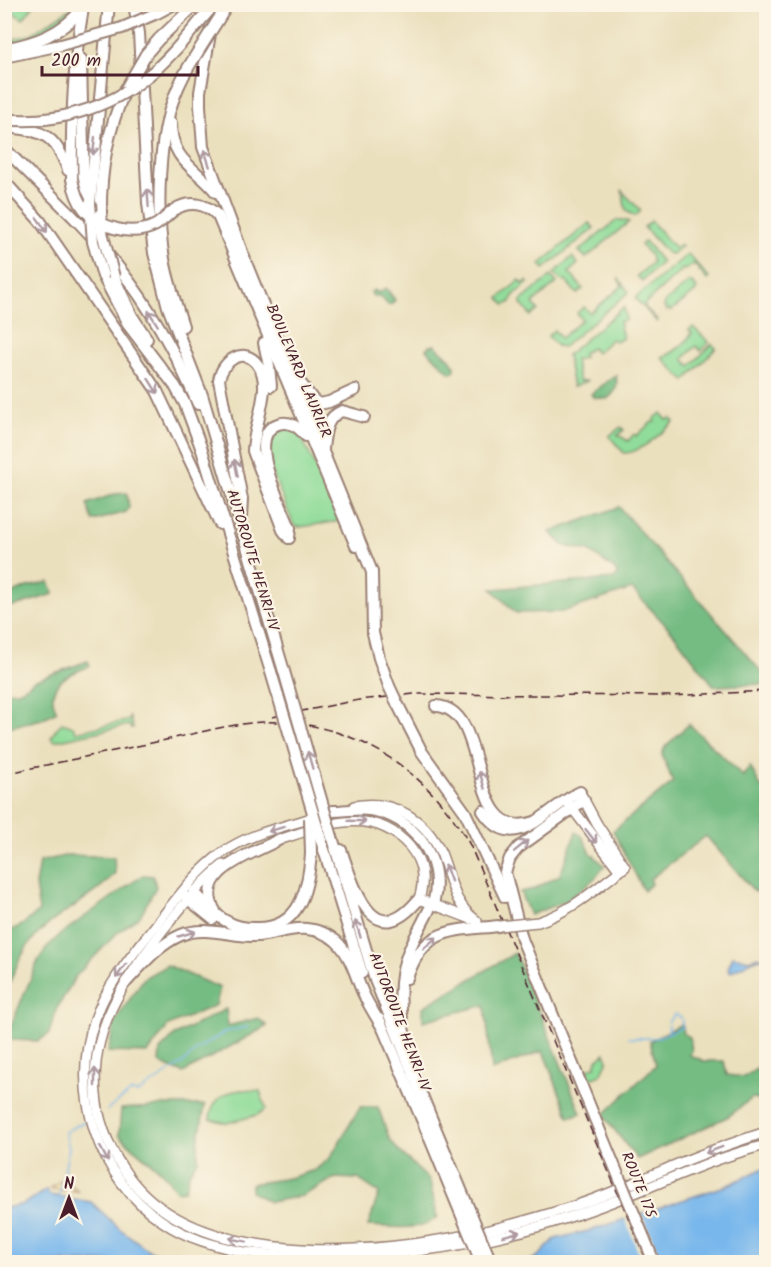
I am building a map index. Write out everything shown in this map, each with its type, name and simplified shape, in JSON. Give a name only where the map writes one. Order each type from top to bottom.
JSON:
[{"type":"highway","name":"AUTOROUTE HENRI-IV","points":[[110,4],[87,200],[93,242],[129,326],[175,386],[194,426],[271,672],[310,806],[332,845],[347,927],[381,1025],[430,1127]]},
{"type":"highway","name":"AUTOROUTE HENRI-IV","points":[[134,4],[139,33],[148,203],[154,253],[168,307],[202,395],[283,668],[332,845],[375,980],[430,1127]]},
{"type":"highway","points":[[4,57],[111,31],[174,4]]},
{"type":"highway","points":[[207,4],[211,22],[200,92],[201,127],[208,162],[227,213]]},
{"type":"highway","points":[[4,119],[34,121],[57,118],[80,112],[112,99],[150,75],[215,4]]},
{"type":"highway","points":[[202,395],[202,380],[168,281],[161,240],[163,145],[175,94],[194,58],[228,4]]},
{"type":"highway","points":[[72,179],[73,83],[83,6]]},
{"type":"highway","points":[[4,49],[47,38],[70,22],[83,6]]},
{"type":"highway","points":[[175,386],[105,273],[101,177],[107,138],[116,110],[128,85],[146,54],[192,8]]},
{"type":"highway","points":[[80,26],[87,200]]},
{"type":"highway","points":[[183,78],[171,124],[174,145],[185,163],[219,194],[227,213]]},
{"type":"highway","points":[[4,127],[30,129],[55,142],[63,155],[72,179]]},
{"type":"highway","points":[[4,148],[83,227],[130,282],[167,341],[210,425]]},
{"type":"highway","name":"BOULEVARD LAURIER","points":[[72,179],[77,198],[83,208],[108,227],[132,231],[144,228],[156,224],[174,210],[195,203],[209,207],[218,216],[349,532],[374,581]]},
{"type":"highway","points":[[4,181],[40,221],[157,391],[212,509],[230,540]]},
{"type":"highway","name":"BOULEVARD LAURIER","points":[[227,213],[372,572],[374,581],[373,633],[389,686],[422,752],[465,812],[490,862],[522,939]]},
{"type":"highway","points":[[257,313],[271,380],[270,394],[257,426]]},
{"type":"highway","points":[[241,526],[242,499],[219,380],[224,365],[238,357],[249,357],[254,360],[264,377],[263,399],[253,441],[256,462],[283,530],[289,538],[290,528],[264,459],[263,441],[270,428],[286,423],[300,429],[312,444]]},
{"type":"highway","points":[[290,368],[313,400],[319,404],[356,390]]},
{"type":"highway","points":[[323,450],[326,428],[331,417],[342,411],[364,417]]},
{"type":"highway","points":[[436,706],[450,708],[465,725],[490,803],[499,816],[512,824],[526,825],[535,822]]},
{"type":"highway","points":[[483,811],[494,825],[510,832],[519,830],[582,796]]},
{"type":"highway","points":[[522,939],[506,880],[506,865],[518,848],[569,804]]},
{"type":"highway","points":[[187,892],[230,924],[267,928],[287,920],[301,903],[306,889],[311,854],[310,806]]},
{"type":"highway","points":[[333,811],[373,810],[388,815],[409,828],[424,844],[434,865],[437,877],[431,905],[408,952],[400,995],[404,1034],[415,1082]]},
{"type":"highway","points":[[217,914],[210,896],[212,885],[217,877],[239,859],[280,839]]},
{"type":"highway","points":[[332,845],[361,901],[372,915],[382,919],[396,919],[410,910],[419,899]]},
{"type":"highway","points":[[187,892],[226,928],[248,935]]},
{"type":"highway","points":[[402,1014],[411,966],[429,942],[441,934],[487,924]]},
{"type":"highway","points":[[126,982],[152,954],[182,934],[202,931],[267,935],[303,928],[320,931],[341,947],[348,956],[363,994],[381,1025]]},
{"type":"highway","name":"ROUTE 175","points":[[522,939],[654,1263]]},
{"type":"highway","points":[[430,1127],[481,1263]]},
{"type":"highway","points":[[430,1127],[491,1263]]},
{"type":"main road","points":[[582,796],[622,869]]},
{"type":"main road","points":[[487,924],[465,912],[459,903],[433,838],[411,816],[390,807],[371,804],[358,805],[265,832],[235,844],[213,860],[118,974],[95,1018],[90,1036],[85,1077],[90,1116],[96,1139],[116,1175],[146,1210],[194,1239],[245,1252],[328,1258],[376,1257],[438,1249],[497,1237],[561,1220],[716,1159],[766,1145]]},
{"type":"main road","points":[[569,804],[622,869]]},
{"type":"main road","points":[[622,869],[580,902],[558,915],[538,922],[487,924],[419,899],[423,878],[417,856],[402,838],[370,822],[352,820],[340,822],[246,851],[187,892],[115,1000],[105,1022],[96,1058],[96,1097],[100,1120],[108,1142],[126,1173],[149,1199],[183,1223],[220,1237],[278,1246],[336,1249],[403,1245],[459,1237],[580,1204],[710,1151],[766,1132]]},
{"type":"green space","points":[[5,4],[34,5],[23,19],[5,8]]},
{"type":"green space","points":[[73,5],[84,5],[70,22],[5,49],[5,41],[30,35]]},
{"type":"green space","points":[[622,191],[641,211],[635,216],[626,211]]},
{"type":"green space","points":[[617,220],[629,222],[586,258],[579,251]]},
{"type":"green space","points":[[651,221],[675,248],[682,246],[672,254],[667,253],[644,227]]},
{"type":"green space","points":[[589,223],[594,228],[544,269],[540,264]]},
{"type":"green space","points":[[645,241],[662,262],[642,281],[637,276],[652,263],[650,255],[641,245]]},
{"type":"green space","points":[[688,254],[709,278],[707,280],[694,264],[683,269],[644,306],[657,322],[635,298]]},
{"type":"green space","points":[[572,257],[578,264],[569,272],[583,289],[577,294],[565,280],[562,281],[554,273]]},
{"type":"green space","points":[[551,276],[557,283],[533,303],[538,310],[531,316],[521,301]]},
{"type":"green space","points":[[618,278],[629,292],[563,347],[557,346],[548,336],[554,330],[561,338],[582,320],[577,313],[584,307],[590,313],[622,286]]},
{"type":"green space","points":[[520,280],[523,284],[527,281],[528,283],[513,296],[511,302],[505,305],[499,298]]},
{"type":"green space","points":[[689,282],[697,288],[695,292],[671,311],[670,309],[667,311],[664,307],[665,302]]},
{"type":"green space","points":[[386,288],[395,300],[388,305],[382,298],[373,296],[371,292],[374,290],[379,293]]},
{"type":"green space","points":[[624,307],[626,320],[619,322],[623,338],[616,342],[612,339],[596,353],[592,348],[583,353],[584,358],[575,360],[579,381],[588,381],[573,387],[567,355]]},
{"type":"green space","points":[[693,327],[709,342],[701,351],[696,346],[683,359],[690,366],[712,344],[716,348],[685,381],[662,358],[682,345],[692,333],[689,330]]},
{"type":"green space","points":[[435,345],[450,359],[455,367],[454,372],[450,373],[426,349]]},
{"type":"green space","points":[[616,375],[616,389],[607,399],[593,397],[591,394]]},
{"type":"green space","points":[[661,413],[667,420],[671,418],[674,422],[637,450],[624,453],[609,436],[621,427],[624,430],[618,435],[628,441],[634,434],[636,436],[655,422],[654,419]]},
{"type":"green space","points":[[284,425],[300,434],[341,521],[294,526],[266,458],[271,432]]},
{"type":"green space","points":[[127,493],[129,508],[126,512],[93,521],[87,504],[115,494]]},
{"type":"green space","points":[[619,507],[766,677],[766,684],[714,686],[673,633],[632,589],[562,612],[516,613],[492,589],[614,579],[618,574],[614,569],[589,551],[564,546],[550,532]]},
{"type":"green space","points":[[49,582],[54,594],[12,607],[7,601],[9,595],[27,587]]},
{"type":"green space","points":[[88,661],[90,666],[67,676],[56,687],[53,702],[57,711],[42,719],[5,728],[5,691],[20,690],[33,681]]},
{"type":"green space","points":[[129,716],[133,728],[129,725],[55,741],[51,738],[62,723],[74,727],[76,732],[130,720]]},
{"type":"green space","points":[[689,724],[743,776],[750,766],[761,787],[766,788],[766,895],[754,891],[706,836],[650,879],[652,883],[644,891],[613,831],[673,782],[662,755],[665,747]]},
{"type":"green space","points":[[576,832],[582,836],[591,853],[605,866],[595,878],[568,900],[530,915],[520,892],[534,889],[560,875]]},
{"type":"green space","points":[[68,855],[114,857],[115,873],[95,892],[38,933],[22,956],[5,994],[5,933],[22,925],[39,911],[35,885],[39,862]]},
{"type":"green space","points":[[143,875],[153,876],[156,887],[140,916],[116,934],[76,976],[56,1010],[49,1034],[38,1041],[12,1040],[7,1035],[38,961],[47,947],[62,933]]},
{"type":"green space","points":[[515,953],[581,1113],[569,1117],[543,1051],[492,1070],[485,1005],[423,1021],[423,1007]]},
{"type":"green space","points":[[167,965],[220,988],[216,1005],[168,1026],[148,1053],[108,1052],[115,1021],[144,978]]},
{"type":"green space","points":[[226,1009],[228,1026],[258,1018],[267,1026],[183,1073],[159,1063],[160,1050],[175,1035]]},
{"type":"green space","points":[[682,1024],[684,1034],[690,1037],[692,1051],[689,1055],[704,1061],[724,1061],[727,1075],[744,1077],[766,1063],[766,1102],[752,1098],[727,1117],[637,1159],[603,1115],[656,1065],[650,1041]]},
{"type":"green space","points":[[605,1053],[608,1060],[601,1075],[591,1079],[587,1069],[595,1067],[597,1060]]},
{"type":"green space","points":[[241,1090],[260,1091],[266,1109],[257,1115],[227,1123],[210,1119],[213,1107],[220,1098]]},
{"type":"green space","points":[[163,1105],[205,1105],[198,1143],[198,1160],[190,1171],[185,1190],[176,1191],[165,1175],[119,1135],[121,1109]]},
{"type":"green space","points":[[360,1107],[378,1107],[389,1138],[430,1181],[437,1217],[414,1227],[368,1226],[379,1193],[358,1179],[335,1178],[302,1196],[270,1202],[251,1192],[251,1184],[289,1178],[315,1170],[330,1158]]},
{"type":"sand","points":[[64,1178],[78,1191],[50,1189]]},
{"type":"water","points":[[733,956],[749,960],[766,957],[754,960],[730,972],[728,968]]},
{"type":"water","points":[[766,1167],[766,1262],[528,1262],[540,1255],[555,1239],[592,1230],[728,1185]]},
{"type":"water","points":[[46,1190],[50,1195],[91,1202],[120,1229],[150,1251],[189,1262],[5,1262],[5,1208],[24,1204]]},
{"type":"pier","points":[[640,1211],[662,1262],[642,1262],[624,1216]]},
{"type":"waterway","points":[[763,933],[766,930]]},
{"type":"waterway","points":[[669,1032],[668,1022],[675,1014],[681,1017],[681,1027]]},
{"type":"waterway","points":[[107,1110],[131,1092],[138,1093],[225,1032],[248,1027]]},
{"type":"waterway","points":[[629,1038],[656,1038],[683,1027]]},
{"type":"waterway","points":[[59,1196],[69,1148],[65,1132],[85,1121]]},
{"type":"railway","points":[[272,717],[359,700],[414,694],[670,696],[766,691]]},
{"type":"railway","points":[[4,774],[223,727],[263,722],[296,723],[327,729],[357,740],[384,754],[410,772],[453,818],[470,845],[647,1262]]}]
